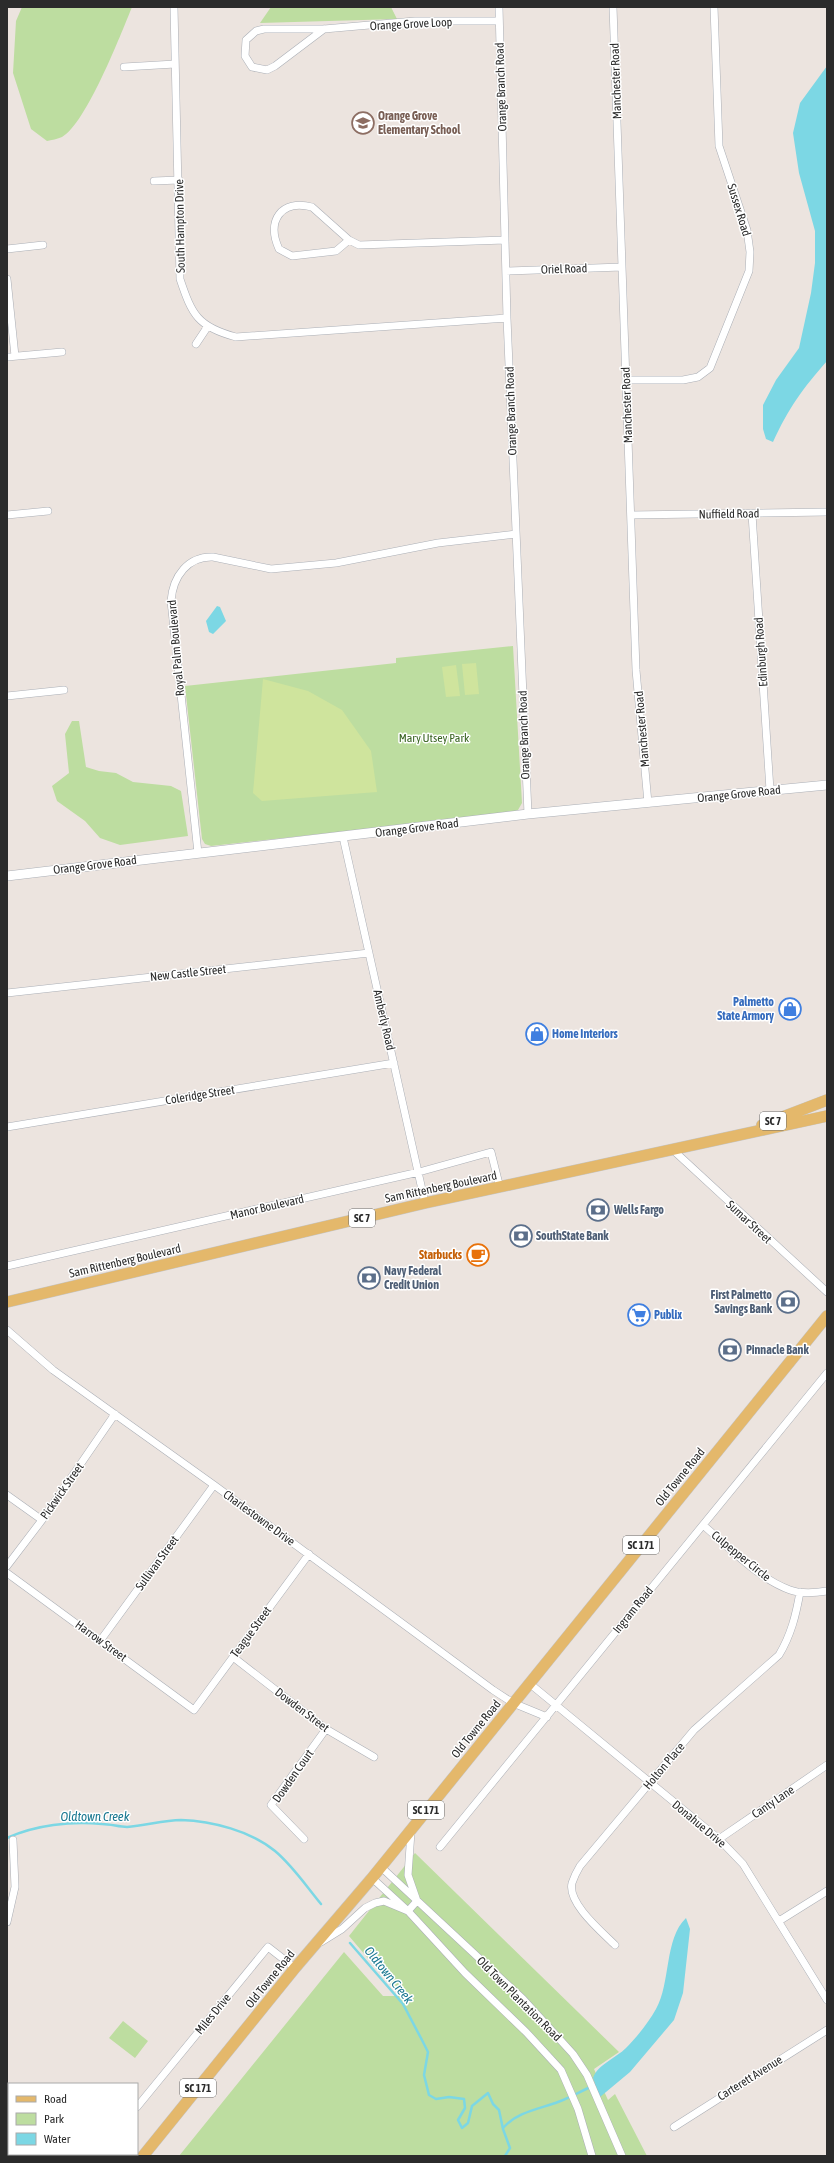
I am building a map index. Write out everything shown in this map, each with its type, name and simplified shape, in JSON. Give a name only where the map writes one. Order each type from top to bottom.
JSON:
[{"type":"main road","name":"Sam Rittenberg Boulevard","points":[[718,1140],[827,1100]]},
{"type":"main road","name":"Sam Rittenberg Boulevard","points":[[7,1302],[425,1203],[500,1188],[827,1116]]},
{"type":"main road","name":"Old Towne Road","points":[[143,2156],[312,1947],[381,1867],[827,1316]]},
{"type":"street","name":"South Hampton Drive","points":[[174,7],[180,279],[189,306],[195,316],[222,334],[236,337],[507,318]]},
{"type":"street","name":"Orange Branch Road","points":[[499,7],[507,318],[528,814]]},
{"type":"street","name":"Manchester Road","points":[[613,7],[636,670],[648,803]]},
{"type":"street","name":"Sussex Road","points":[[627,380],[683,380],[698,377],[710,368],[749,271],[750,252],[747,230],[719,146],[714,7]]},
{"type":"street","name":"Orange Grove Loop","points":[[324,30],[275,66],[267,70],[252,67],[245,56],[246,40],[256,31],[264,29],[324,30],[415,21],[499,22]]},
{"type":"street","points":[[124,67],[175,64]]},
{"type":"street","points":[[154,181],[179,180]]},
{"type":"street","points":[[349,240],[336,251],[292,256],[279,249],[273,231],[276,217],[283,210],[293,206],[312,207],[349,240],[359,245],[506,240]]},
{"type":"street","points":[[7,249],[43,245]]},
{"type":"street","name":"Oriel Road","points":[[506,271],[622,267]]},
{"type":"street","points":[[7,279],[15,356]]},
{"type":"street","points":[[196,344],[208,326]]},
{"type":"street","points":[[7,357],[62,352]]},
{"type":"street","points":[[7,515],[48,511]]},
{"type":"street","name":"Nuffield Road","points":[[631,515],[827,512]]},
{"type":"street","name":"Edinburgh Road","points":[[752,514],[770,790]]},
{"type":"street","name":"Royal Palm Boulevard","points":[[198,853],[171,601],[172,590],[177,578],[184,568],[195,560],[204,557],[214,557],[271,569],[336,563],[438,543],[516,534]]},
{"type":"street","points":[[7,696],[64,690]]},
{"type":"street","name":"Orange Grove Road","points":[[7,876],[528,814],[827,785]]},
{"type":"street","name":"Amberly Road","points":[[343,837],[425,1203]]},
{"type":"street","name":"New Castle Street","points":[[7,993],[369,953]]},
{"type":"street","name":"Coleridge Street","points":[[7,1127],[394,1063]]},
{"type":"street","name":"Sumar Street","points":[[672,1150],[827,1292]]},
{"type":"street","name":"Manor Boulevard","points":[[7,1266],[418,1172],[492,1152],[500,1188]]},
{"type":"street","name":"Charlestowne Drive","points":[[7,1330],[53,1370],[309,1554],[493,1690],[513,1703],[547,1716]]},
{"type":"street","name":"Ingram Road","points":[[440,1847],[827,1373]]},
{"type":"street","name":"Pickwick Street","points":[[7,1566],[42,1520],[115,1414]]},
{"type":"street","name":"Sullivan Street","points":[[100,1641],[214,1485]]},
{"type":"street","points":[[7,1494],[42,1520]]},
{"type":"street","name":"Culpepper Circle","points":[[703,1525],[758,1572],[777,1584],[800,1592],[827,1591]]},
{"type":"street","name":"Teague Street","points":[[194,1710],[309,1554]]},
{"type":"street","name":"Harrow Street","points":[[7,1573],[194,1710]]},
{"type":"street","name":"Holton Place","points":[[615,1945],[582,1911],[573,1898],[572,1884],[580,1866],[694,1730],[779,1656],[794,1623],[800,1592]]},
{"type":"street","name":"Dowden Street","points":[[233,1657],[326,1729],[374,1757]]},
{"type":"street","name":"Donahue Drive","points":[[529,1683],[555,1706],[719,1839],[743,1864],[827,2000]]},
{"type":"street","name":"Dowden Court","points":[[304,1839],[271,1805],[326,1729]]},
{"type":"street","name":"Canty Lane","points":[[719,1839],[827,1765]]},
{"type":"street","points":[[312,1947],[342,1929],[365,1908],[376,1903],[384,1901],[408,1911],[417,1901],[408,1875],[412,1828]]},
{"type":"street","points":[[7,1922],[13,1902],[15,1887],[12,1840]]},
{"type":"street","name":"Old Town Plantation Road","points":[[381,1867],[523,1999],[574,2054],[587,2075],[622,2156]]},
{"type":"street","name":"Old Town Plantation Road","points":[[372,1878],[408,1911],[465,1973],[526,2032],[561,2070],[578,2109],[592,2156]]},
{"type":"street","points":[[779,1921],[827,1891]]},
{"type":"street","name":"Miles Drive","points":[[138,2106],[268,1947],[295,1968]]},
{"type":"street","name":"Carterett Avenue","points":[[674,2127],[827,2030]]},
{"type":"green space","points":[[22,7],[132,7],[102,77],[82,115],[71,129],[62,137],[57,139],[47,141],[31,129],[13,73],[16,21]]},
{"type":"green space","points":[[271,7],[391,7],[397,19],[260,23]]},
{"type":"green space","name":"Mary Utsey Park","points":[[513,646],[522,803],[518,810],[511,813],[211,846],[205,844],[202,839],[185,686],[396,663],[396,658]]},
{"type":"green space","points":[[476,663],[479,694],[465,695],[462,664]]},
{"type":"green space","points":[[456,665],[460,696],[446,697],[442,667]]},
{"type":"green space","points":[[263,679],[308,691],[342,710],[371,751],[377,792],[262,801],[253,793]]},
{"type":"green space","points":[[72,721],[79,721],[86,767],[99,771],[116,773],[133,782],[171,786],[181,791],[188,836],[120,845],[100,838],[85,821],[57,801],[52,786],[69,773],[65,734]]},
{"type":"green space","points":[[415,1853],[619,2052],[594,2069],[608,2100],[615,2094],[647,2156],[179,2156],[344,1952],[383,1996],[400,1996],[349,1936]]},
{"type":"green space","points":[[123,2021],[148,2041],[135,2058],[109,2038]]},
{"type":"water","points":[[827,66],[827,361],[797,399],[784,419],[773,442],[766,439],[763,429],[763,405],[776,380],[799,348],[811,293],[815,263],[815,231],[799,173],[793,133],[800,103]]},
{"type":"water","points":[[217,606],[220,607],[226,621],[213,634],[209,632],[206,621]]},
{"type":"water","points":[[686,1918],[690,1929],[683,1993],[674,2020],[630,2072],[600,2097],[593,2078],[595,2073],[630,2044],[646,2025],[656,2009],[664,1987],[674,1937]]},
{"type":"waterway","name":"Oldtown Creek","points":[[7,1838],[29,1830],[53,1825],[90,1823],[127,1827],[181,1820],[205,1822],[231,1828],[255,1838],[275,1851],[294,1870],[321,1904]]},
{"type":"waterway","name":"Oldtown Creek","points":[[350,1943],[403,2004],[423,2042],[428,2052],[424,2075],[429,2095],[436,2099],[449,2097],[464,2099],[465,2108],[458,2120],[462,2128],[468,2123],[472,2106],[488,2093],[493,2104],[499,2110],[503,2129],[510,2148],[505,2156]]},
{"type":"waterway","points":[[503,2128],[515,2118],[568,2098],[595,2085]]},
{"type":"place","name":"Orange Grove Elementary School","points":[[363,123]]},
{"type":"place","name":"Palmetto State Armory","points":[[790,1009]]},
{"type":"place","name":"Home Interiors","points":[[537,1034]]},
{"type":"place","name":"Wells Fargo","points":[[598,1210]]},
{"type":"place","name":"SouthState Bank","points":[[521,1236]]},
{"type":"place","name":"Starbucks","points":[[478,1255]]},
{"type":"place","name":"Navy Federal Credit Union","points":[[369,1278]]},
{"type":"place","name":"First Palmetto Savings Bank","points":[[788,1302]]},
{"type":"place","name":"Publix","points":[[639,1315]]},
{"type":"place","name":"Pinnacle Bank","points":[[730,1350]]}]
